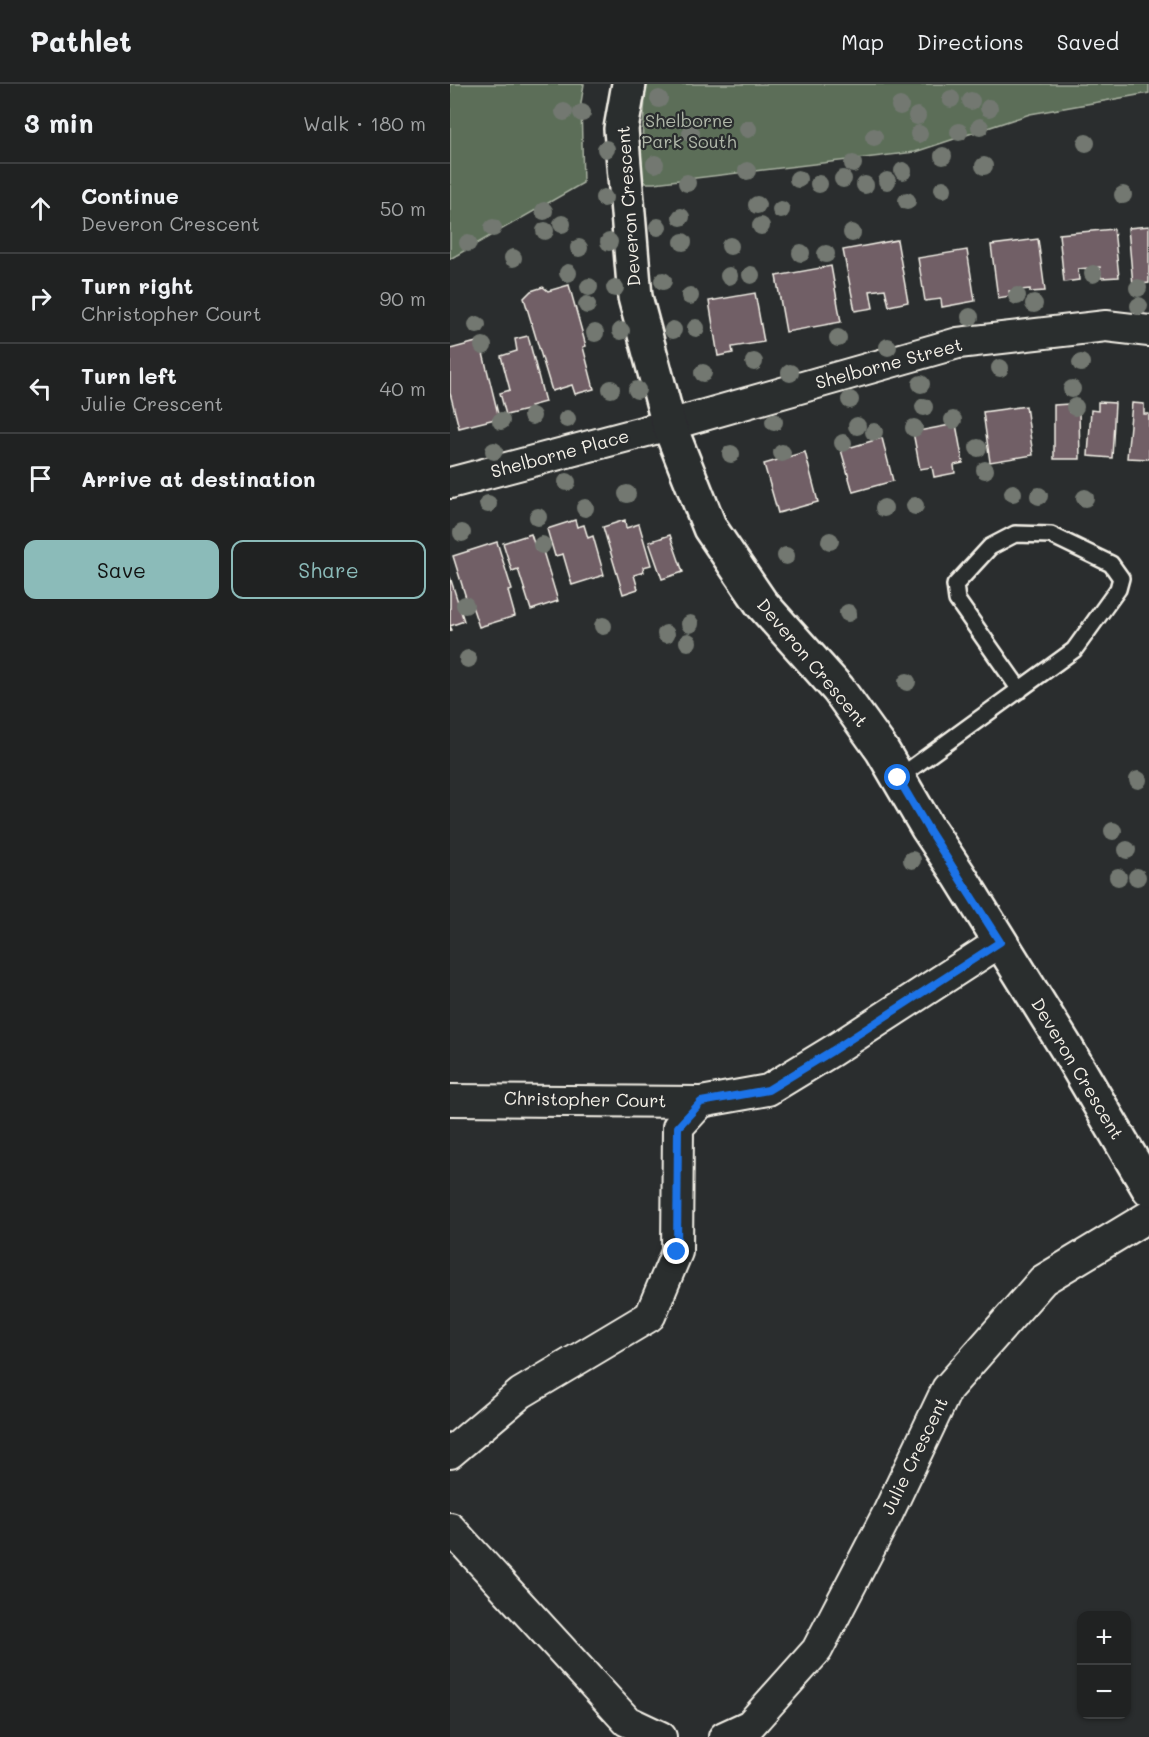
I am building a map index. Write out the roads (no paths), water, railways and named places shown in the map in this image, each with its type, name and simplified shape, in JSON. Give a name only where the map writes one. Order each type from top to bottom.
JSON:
[{"type":"street","name":"Deveron Crescent","points":[[629,84],[621,129],[635,297],[669,425],[710,528],[761,603],[838,689],[882,750],[927,827],[1067,1049],[1149,1190]]},
{"type":"street","name":"Shelborne Street","points":[[669,425],[958,343],[1106,326],[1149,331]]},
{"type":"street","name":"Shelborne Place","points":[[450,483],[669,425]]},
{"type":"street","name":"Christopher Court","points":[[450,1100],[701,1102],[768,1090],[1000,942]]},
{"type":"street","points":[[450,1453],[521,1393],[650,1316],[677,1252],[678,1127],[701,1102]]},
{"type":"street","name":"Julie Crescent","points":[[724,1737],[750,1725],[754,1727],[817,1650],[887,1515],[947,1389],[1043,1280],[1149,1216]]},
{"type":"street","points":[[450,1528],[627,1721],[646,1734]]},
{"type":"lane","points":[[898,778],[1020,690],[1074,650],[1118,589],[1121,578],[1111,564],[1051,535],[1015,534],[990,547],[955,585],[957,600],[1020,690]]},
{"type":"park label","name":"Shelborne Park South","points":[[689,131]]}]
